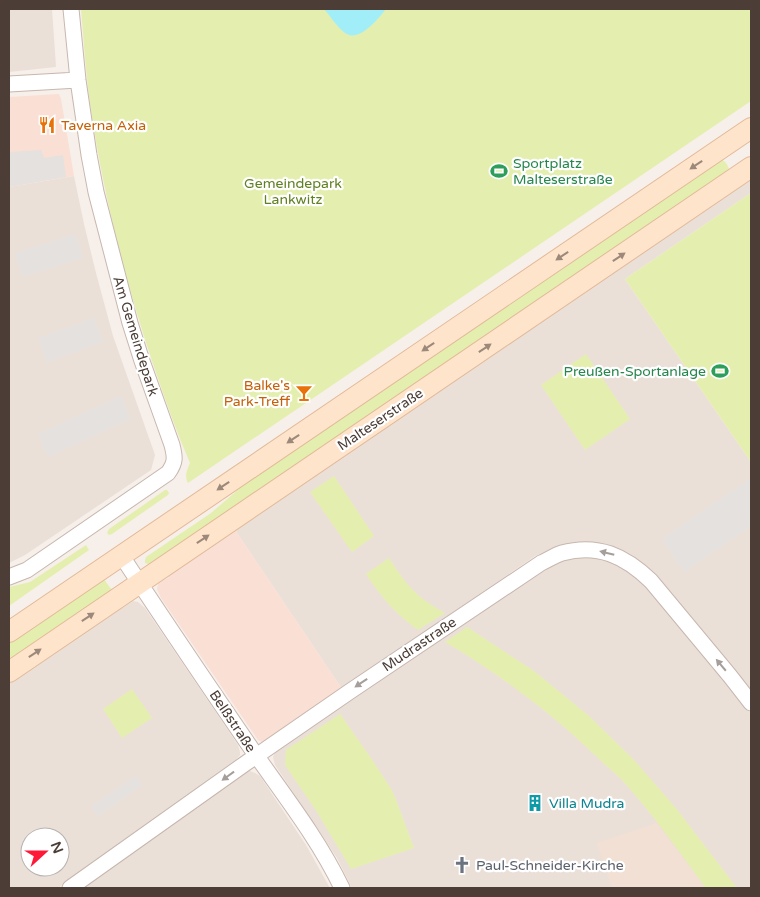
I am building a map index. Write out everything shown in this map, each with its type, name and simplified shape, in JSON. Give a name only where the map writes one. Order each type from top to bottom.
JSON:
[{"type":"main road","points":[[9,632],[751,128]]},
{"type":"main road","points":[[722,147],[746,170]]},
{"type":"main road","name":"Malteserstraße","points":[[9,672],[746,170]]},
{"type":"street","name":"Am Gemeindepark","points":[[9,577],[27,570],[168,473],[173,466],[175,456],[142,361],[108,240],[92,174],[70,9]]},
{"type":"street","points":[[9,84],[78,80]]},
{"type":"street","name":"Mudrastraße","points":[[70,888],[356,686],[541,563],[562,554],[582,550],[602,551],[627,561],[640,571],[651,581],[751,703]]},
{"type":"street","name":"Belßstraße","points":[[121,555],[327,858],[342,888]]},
{"type":"shaded area","points":[[9,9],[52,9],[56,67],[9,72]]},
{"type":"shaded area","points":[[59,94],[74,176],[9,187],[9,97]]},
{"type":"shaded area","points":[[41,150],[44,158],[63,155],[66,177],[9,187],[9,152]]},
{"type":"shaded area","points":[[751,175],[751,193],[625,279],[751,462],[751,691],[689,614],[645,566],[632,555],[618,548],[591,542],[575,542],[563,545],[535,556],[342,689],[233,527]]},
{"type":"shaded area","points":[[74,176],[84,224],[113,336],[155,455],[151,470],[25,555],[9,563],[9,187]]},
{"type":"shaded area","points":[[76,234],[83,258],[22,277],[15,253]]},
{"type":"shaded area","points":[[94,318],[103,342],[47,362],[38,338]]},
{"type":"shaded area","points":[[121,396],[131,419],[48,457],[38,434]]},
{"type":"shaded area","points":[[751,478],[751,526],[684,572],[662,539]]},
{"type":"shaded area","points":[[233,527],[342,689],[262,742],[258,740],[161,598],[157,589],[158,584],[169,577],[166,573]]},
{"type":"shaded area","points":[[591,556],[612,561],[638,578],[691,638],[751,714],[751,888],[352,888],[337,858],[275,765],[273,757],[275,752],[546,566],[567,558]]},
{"type":"shaded area","points":[[133,601],[138,602],[145,608],[238,745],[240,755],[235,761],[58,888],[9,888],[9,679],[120,604],[123,608]]},
{"type":"shaded area","points":[[250,771],[260,776],[306,845],[330,888],[82,888],[243,773]]},
{"type":"shaded area","points":[[136,776],[143,785],[98,816],[91,806]]},
{"type":"shaded area","points":[[657,823],[706,888],[612,888],[597,843]]},
{"type":"green space","name":"Gemeindepark Lankwitz","points":[[81,9],[751,9],[751,101],[188,483],[186,475],[190,463],[154,367],[125,272],[109,208],[91,110]]},
{"type":"green space","points":[[721,159],[729,170],[150,565],[145,563],[146,557],[211,513],[254,476]]},
{"type":"green space","name":"Preußen-Sportanlage","points":[[751,193],[751,462],[625,279]]},
{"type":"green space","points":[[586,354],[630,419],[585,450],[541,385]]},
{"type":"green space","points":[[334,476],[374,536],[352,552],[310,492]]},
{"type":"green space","points":[[165,490],[169,493],[168,495],[112,534],[109,535],[107,533],[109,529]]},
{"type":"green space","points":[[86,545],[89,550],[9,606],[9,587],[30,582]]},
{"type":"green space","points":[[389,558],[401,576],[419,596],[445,613],[418,630],[402,617],[383,598],[366,574]]},
{"type":"green space","points":[[103,578],[112,590],[9,661],[9,642]]},
{"type":"green space","points":[[467,627],[534,671],[589,716],[635,761],[675,807],[737,888],[706,888],[655,820],[619,777],[561,724],[524,695],[445,642]]},
{"type":"green space","points":[[132,689],[152,718],[122,738],[103,709]]},
{"type":"green space","points":[[340,714],[393,792],[414,848],[351,869],[317,812],[285,765],[286,750]]},
{"type":"water","points":[[324,9],[386,9],[368,28],[356,35],[350,35],[339,28]]},
{"type":"place","name":"Taverna Axia","points":[[47,125]]},
{"type":"place","name":"Sportplatz Malteserstraße","points":[[499,171]]},
{"type":"place","name":"Preußen-Sportanlage","points":[[720,371]]},
{"type":"place","name":"Balke's Park-Treff","points":[[304,393]]},
{"type":"place","name":"Villa Mudra","points":[[535,803]]},
{"type":"place","name":"Paul-Schneider-Kirche","points":[[462,865]]}]
